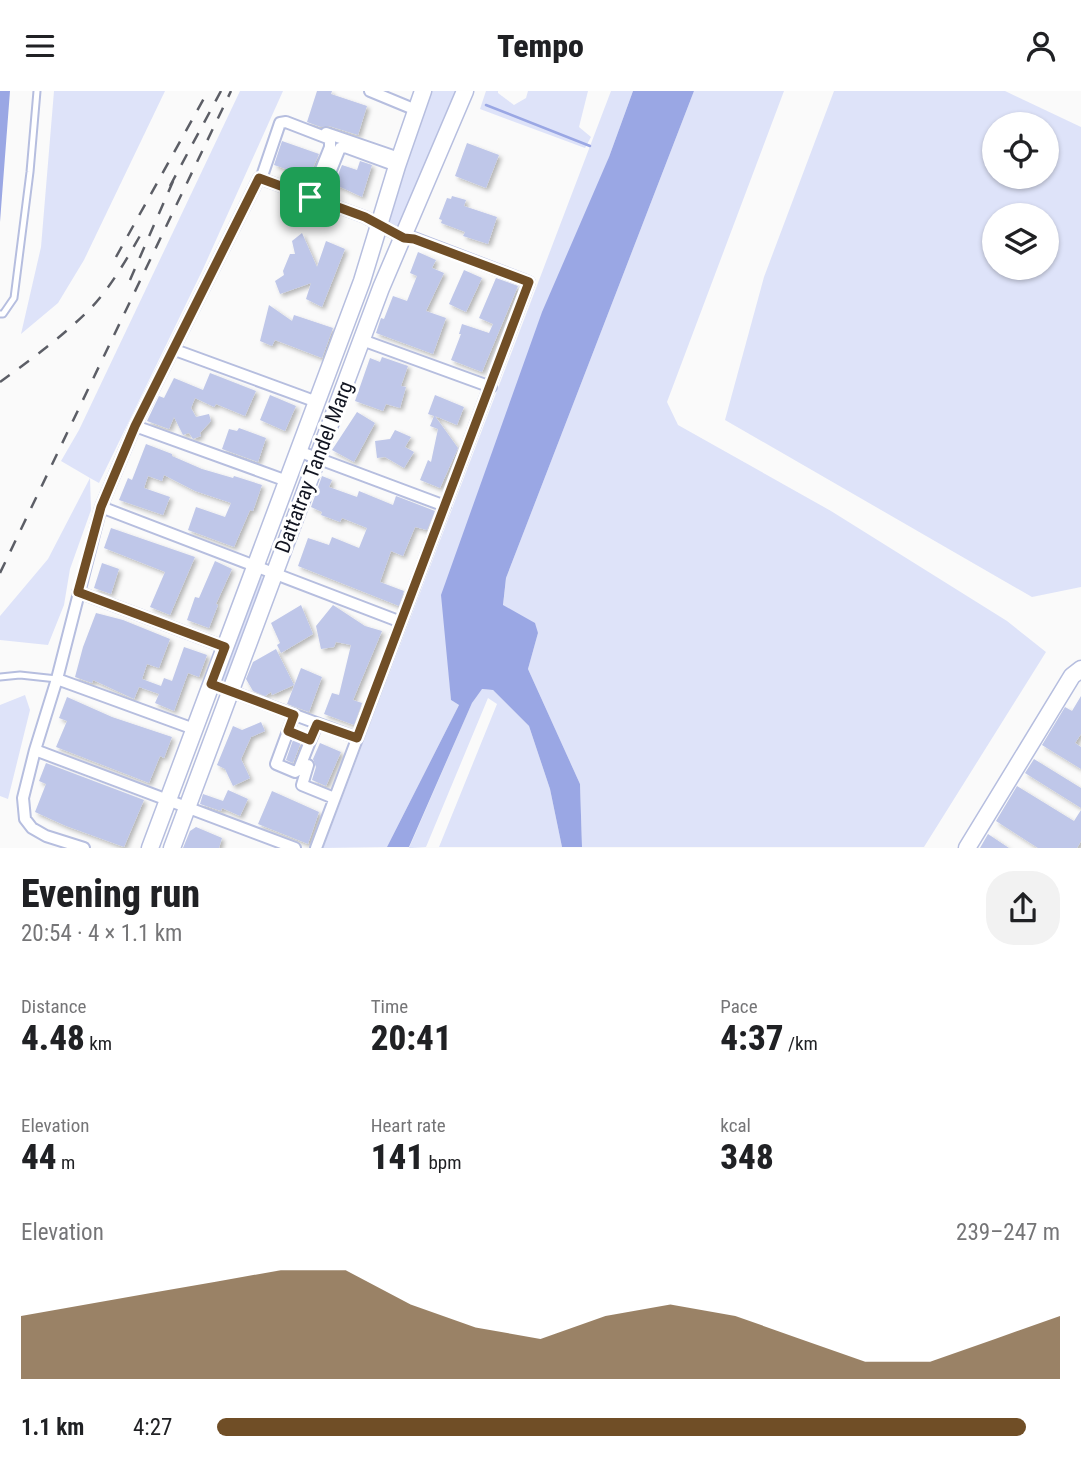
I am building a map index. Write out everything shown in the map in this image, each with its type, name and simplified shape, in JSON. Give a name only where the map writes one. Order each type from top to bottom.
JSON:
[{"type":"main road","name":"Dattatray Tandel Marg","points":[[150,848],[362,281],[423,91]]},
{"type":"main road","name":"Dattatray Tandel Marg","points":[[172,848],[381,288],[465,91]]},
{"type":"main road","points":[[967,848],[1072,676],[1081,669]]},
{"type":"street","points":[[370,91],[416,110]]},
{"type":"street","points":[[84,848],[46,836],[32,828],[25,819],[23,798],[101,507],[135,426],[259,178],[261,179],[280,123],[286,122],[330,139],[314,198]]},
{"type":"street","points":[[320,131],[398,162]]},
{"type":"street","points":[[314,198],[340,148],[345,147],[398,162]]},
{"type":"street","points":[[261,179],[365,217],[404,238],[414,239],[529,282],[316,848]]},
{"type":"street","points":[[362,340],[491,387]]},
{"type":"street","points":[[174,350],[317,402]]},
{"type":"street","points":[[135,426],[288,481]]},
{"type":"street","points":[[298,451],[445,506]]},
{"type":"street","points":[[101,507],[401,622]]},
{"type":"street","points":[[78,592],[225,647]]},
{"type":"street","points":[[57,679],[194,729]]},
{"type":"street","points":[[211,684],[357,738]]},
{"type":"street","points":[[294,715],[277,761],[278,765],[298,772],[310,740],[320,725]]},
{"type":"street","points":[[320,725],[302,785],[334,798]]},
{"type":"street","points":[[288,731],[310,740]]},
{"type":"street","points":[[36,750],[295,848]]},
{"type":"lane","points":[[0,314],[3,314],[14,298],[37,91]]},
{"type":"lane","points":[[0,677],[20,675],[57,679]]},
{"type":"shaded area","points":[[54,91],[165,91],[84,260],[58,303],[21,334],[41,247]]},
{"type":"shaded area","points":[[240,91],[283,91],[203,269],[99,483],[61,461],[79,430]]},
{"type":"shaded area","points":[[432,91],[457,91],[400,226],[396,230],[388,228],[387,221]]},
{"type":"shaded area","points":[[486,91],[498,91],[514,105],[526,98],[528,91],[588,91],[579,127],[591,137],[585,148],[480,109]]},
{"type":"shaded area","points":[[611,91],[633,91],[447,648],[451,700],[459,705],[387,847],[323,848]]},
{"type":"shaded area","points":[[694,91],[784,91],[667,402],[678,425],[831,511],[1007,621],[1046,652],[924,847],[582,847],[580,784],[528,669],[538,633],[503,606],[506,578]]},
{"type":"shaded area","points":[[834,91],[1005,91],[1049,112],[982,112],[982,189],[1059,189],[1059,117],[1081,127],[1081,587],[1032,597],[725,420],[764,277]]},
{"type":"shaded area","points":[[90,478],[91,510],[70,569],[64,605],[48,645],[0,640],[0,616],[48,559]]},
{"type":"shaded area","points":[[261,577],[268,579],[228,684],[222,680]]},
{"type":"shaded area","points":[[481,689],[493,690],[529,726],[550,789],[562,847],[439,847],[497,704],[488,698],[426,847],[409,848],[472,703]]},
{"type":"shaded area","points":[[25,695],[30,710],[8,799],[0,796],[0,705]]},
{"type":"water","points":[[0,91],[10,91],[0,222]]},
{"type":"water","points":[[633,91],[694,91],[506,578],[503,605],[535,623],[538,633],[528,669],[580,784],[582,847],[562,847],[550,789],[529,726],[493,690],[482,689],[472,703],[409,847],[387,847],[459,705],[451,700],[441,595],[542,312],[609,157]]},
{"type":"building","points":[[317,91],[332,91],[331,94],[367,106],[358,135],[307,122]]},
{"type":"building","points":[[282,141],[319,154],[309,177],[274,165]]},
{"type":"building","points":[[467,143],[499,155],[486,188],[455,176]]},
{"type":"building","points":[[360,161],[372,165],[362,197],[334,184],[342,165],[357,170]]},
{"type":"building","points":[[452,196],[466,200],[464,206],[497,217],[488,244],[463,236],[465,232],[441,223],[442,220],[439,219],[447,198],[451,199]]},
{"type":"building","points":[[302,233],[317,267],[326,241],[345,249],[322,307],[306,299],[311,283],[280,294],[275,281],[284,275],[290,254],[295,254],[292,241]]},
{"type":"building","points":[[418,252],[436,260],[432,268],[444,273],[426,311],[446,318],[433,354],[376,333],[393,296],[407,301],[417,276],[410,273]]},
{"type":"building","points":[[464,270],[482,278],[466,312],[449,304]]},
{"type":"building","points":[[496,278],[518,286],[482,372],[451,360],[462,324],[489,333],[493,324],[479,318]]},
{"type":"building","points":[[269,305],[292,321],[294,315],[333,328],[322,358],[275,340],[272,346],[260,341]]},
{"type":"building","points":[[382,357],[408,366],[401,386],[406,387],[400,408],[386,404],[383,411],[355,401],[370,358],[380,362]]},
{"type":"building","points":[[210,373],[256,391],[245,416],[195,398],[191,408],[196,417],[209,414],[211,421],[200,433],[201,436],[193,439],[189,433],[183,435],[174,417],[169,429],[147,421],[159,396],[164,398],[174,378],[203,390]]},
{"type":"building","points":[[270,395],[296,406],[285,431],[260,420]]},
{"type":"building","points":[[435,395],[464,407],[457,425],[435,416],[458,448],[440,488],[420,480],[428,460],[431,462],[438,429],[430,426],[434,416],[428,414]]},
{"type":"building","points":[[357,412],[375,423],[354,462],[332,450]]},
{"type":"building","points":[[239,428],[266,438],[258,462],[222,449],[229,429],[237,431]]},
{"type":"building","points":[[395,430],[411,437],[405,447],[414,452],[404,468],[385,457],[377,458],[375,441],[390,439]]},
{"type":"building","points":[[146,444],[202,469],[262,485],[253,511],[250,510],[234,547],[188,530],[196,507],[225,517],[231,503],[195,491],[164,475],[162,481],[148,476],[144,488],[170,497],[163,515],[119,500],[128,478],[132,480]]},
{"type":"building","points":[[322,476],[332,480],[329,487],[357,497],[359,491],[393,505],[396,496],[435,511],[427,530],[415,527],[403,556],[391,551],[380,582],[404,591],[399,606],[298,566],[308,538],[329,545],[332,537],[359,548],[367,528],[342,518],[340,522],[321,515],[322,512],[311,507]]},
{"type":"building","points":[[111,528],[195,557],[170,615],[150,607],[165,572],[104,548]]},
{"type":"building","points":[[215,561],[232,569],[216,604],[218,605],[209,628],[187,620],[195,597],[199,598]]},
{"type":"building","points":[[102,563],[119,569],[111,594],[94,588]]},
{"type":"building","points":[[301,605],[313,634],[281,653],[277,645],[280,643],[271,623]]},
{"type":"building","points":[[333,605],[365,626],[382,631],[353,700],[362,703],[354,725],[324,714],[332,693],[339,695],[351,645],[336,642],[334,647],[321,649],[316,626]]},
{"type":"building","points":[[96,613],[123,620],[170,639],[159,668],[147,664],[142,679],[161,686],[164,678],[172,681],[184,647],[207,655],[199,677],[188,673],[174,711],[155,703],[159,694],[139,687],[134,699],[93,680],[92,683],[75,677]]},
{"type":"building","points":[[276,649],[294,685],[265,696],[253,691],[246,679],[253,662]]},
{"type":"building","points":[[301,668],[322,677],[309,712],[287,704]]},
{"type":"building","points":[[1081,696],[1081,734],[1075,743],[1081,747],[1081,769],[1042,745],[1065,707],[1072,711]]},
{"type":"building","points":[[67,697],[112,717],[172,737],[164,758],[160,756],[149,783],[56,747],[67,721],[59,718]]},
{"type":"building","points":[[261,722],[265,731],[251,737],[241,759],[250,778],[233,786],[225,769],[217,765],[233,726],[242,730]]},
{"type":"building","points":[[293,740],[301,742],[293,763],[286,760]]},
{"type":"building","points":[[320,743],[341,752],[326,786],[312,780],[316,767],[313,759]]},
{"type":"building","points":[[1034,759],[1081,788],[1081,808],[1025,773]]},
{"type":"building","points":[[46,763],[144,800],[124,847],[35,812],[46,784],[39,781]]},
{"type":"building","points":[[1017,786],[1074,821],[1081,810],[1081,841],[1077,848],[1038,848],[996,821]]},
{"type":"building","points":[[228,790],[248,799],[240,816],[222,808],[221,811],[200,804],[203,794],[223,801]]},
{"type":"building","points":[[272,791],[319,812],[308,844],[258,824]]},
{"type":"building","points":[[196,827],[222,838],[219,848],[183,848],[190,831]]},
{"type":"building","points":[[988,834],[1009,848],[980,848]]},
{"type":"waterway","points":[[486,105],[590,146]]},
{"type":"railway","points":[[116,257],[208,91]]},
{"type":"railway","points":[[170,186],[221,91]]},
{"type":"railway","points":[[0,573],[231,91]]},
{"type":"railway","points":[[130,280],[174,179]]},
{"type":"railway","points":[[0,382],[54,341],[93,305],[116,276],[141,234]]},
{"type":"route","points":[[259,178],[310,197],[365,217],[404,238],[414,239],[529,282],[357,738],[317,724],[310,740],[288,731],[294,715],[211,684],[225,647],[78,592],[101,507],[135,426],[259,178]]}]
